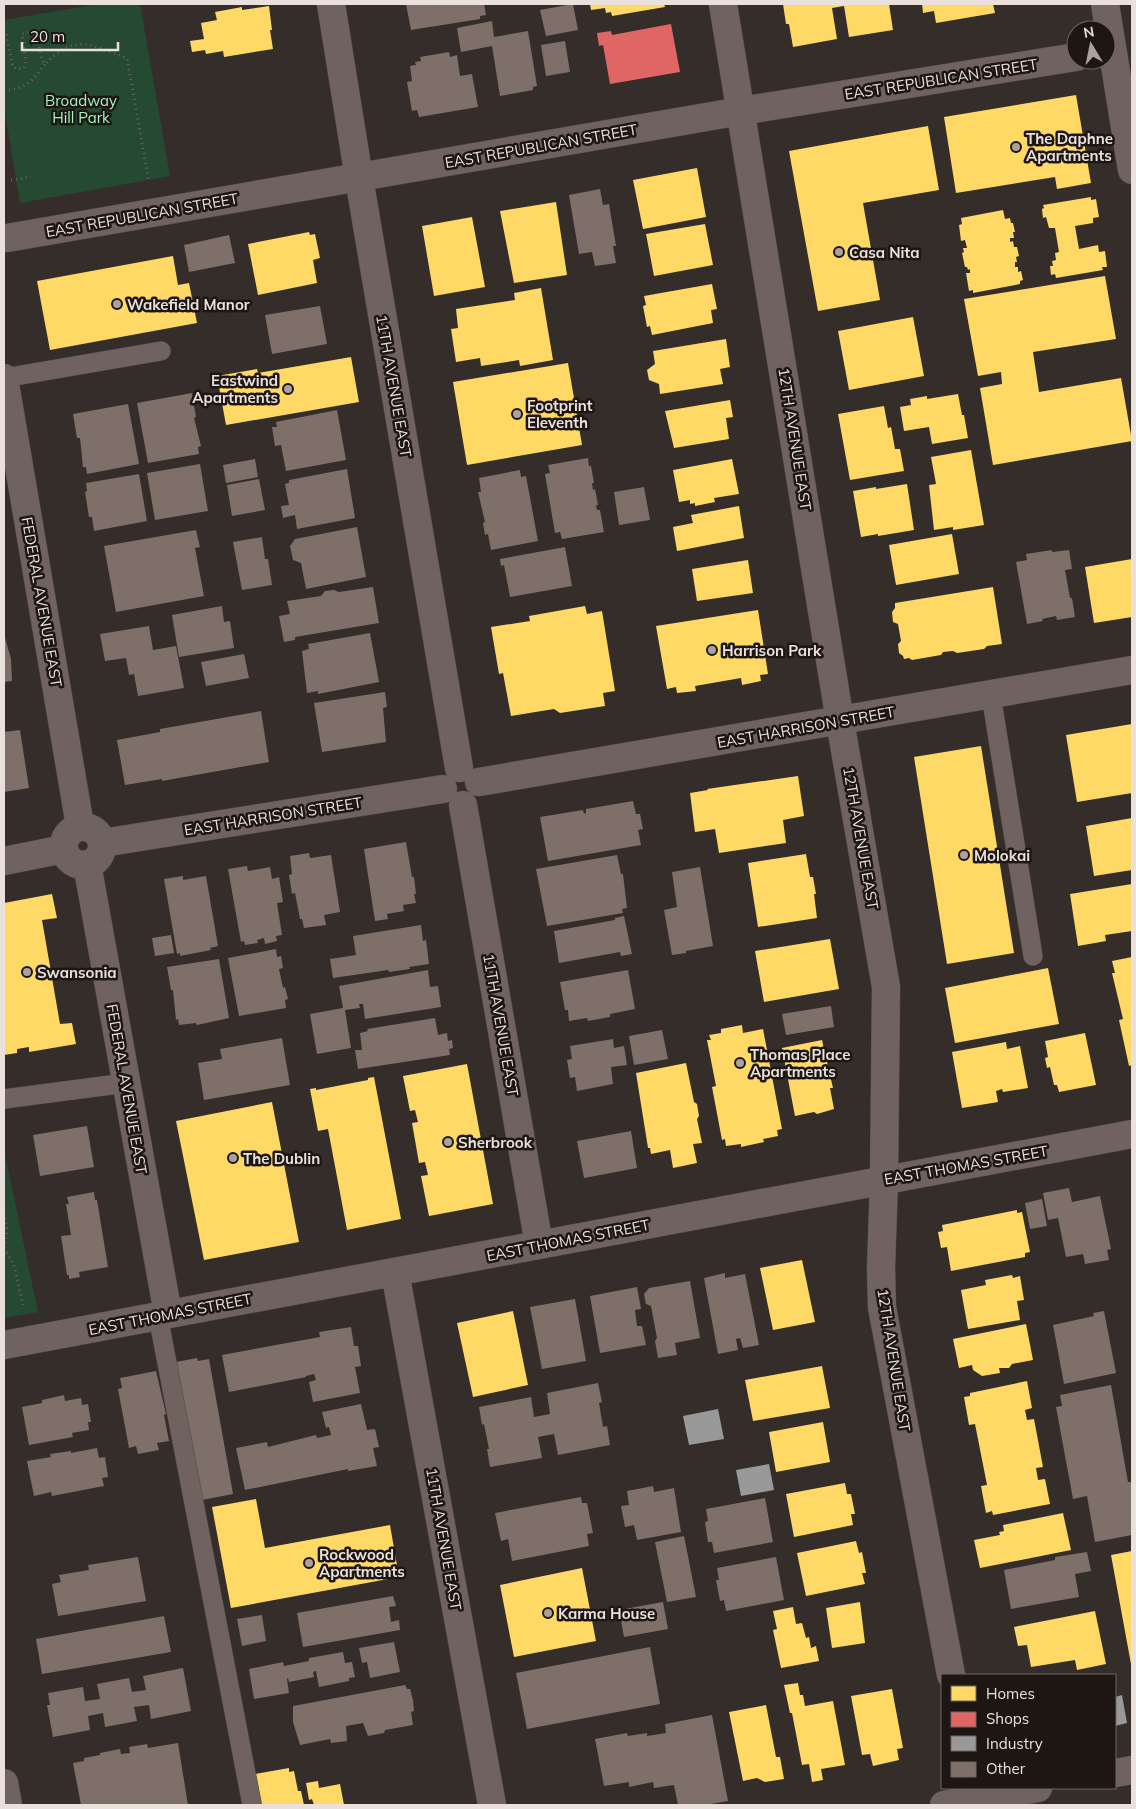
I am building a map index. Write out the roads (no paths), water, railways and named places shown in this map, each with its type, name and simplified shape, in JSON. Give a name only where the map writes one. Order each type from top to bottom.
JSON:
[{"type":"street","name":"11TH AVENUE EAST","points":[[331,4],[539,1245]]},
{"type":"street","name":"12TH AVENUE EAST","points":[[723,4],[742,111],[840,721],[886,987],[882,1307],[951,1674]]},
{"type":"street","points":[[1105,4],[1117,50],[1132,170]]},
{"type":"street","name":"EAST REPUBLICAN STREET","points":[[5,241],[742,111],[1066,59]]},
{"type":"street","name":"FEDERAL AVENUE EAST","points":[[4,378],[80,826]]},
{"type":"street","name":"EAST HARRISON STREET","points":[[95,854],[461,786],[1132,670]]},
{"type":"street","points":[[80,826],[96,831],[95,854],[78,864],[67,858],[64,840],[71,830],[80,826]]},
{"type":"street","points":[[4,861],[64,849]]},
{"type":"street","name":"FEDERAL AVENUE EAST","points":[[95,854],[126,1082],[163,1315]]},
{"type":"street","name":"EAST THOMAS STREET","points":[[4,1345],[1132,1134]]},
{"type":"street","name":"11TH AVENUE EAST","points":[[395,1272],[492,1805]]},
{"type":"street","points":[[1116,1774],[1132,1770]]},
{"type":"street","points":[[4,1783],[8,1805]]},
{"type":"street","points":[[944,1805],[973,1798],[1032,1789]]},
{"type":"lane","points":[[4,378],[161,351]]},
{"type":"lane","points":[[991,695],[1033,956]]},
{"type":"lane","points":[[4,1099],[126,1082]]},
{"type":"lane","points":[[163,1315],[252,1805]]},
{"type":"place","name":"The Daphne Apartments","points":[[1016,147]]},
{"type":"place","name":"Casa Nita","points":[[839,252]]},
{"type":"place","name":"Wakefield Manor","points":[[117,304]]},
{"type":"place","name":"Eastwind Apartments","points":[[288,389]]},
{"type":"place","name":"Footprint Eleventh","points":[[517,414]]},
{"type":"place","name":"Harrison Park","points":[[712,650]]},
{"type":"place","name":"Molokai","points":[[964,855]]},
{"type":"place","name":"Swansonia","points":[[27,972]]},
{"type":"place","name":"Thomas Place Apartments","points":[[740,1063]]},
{"type":"place","name":"Sherbrook","points":[[448,1142]]},
{"type":"place","name":"The Dublin","points":[[233,1158]]},
{"type":"place","name":"Rockwood Apartments","points":[[309,1563]]},
{"type":"place","name":"Karma House","points":[[548,1613]]},
{"type":"park label","name":"Broadway Hill Park","points":[[81,108]]}]
